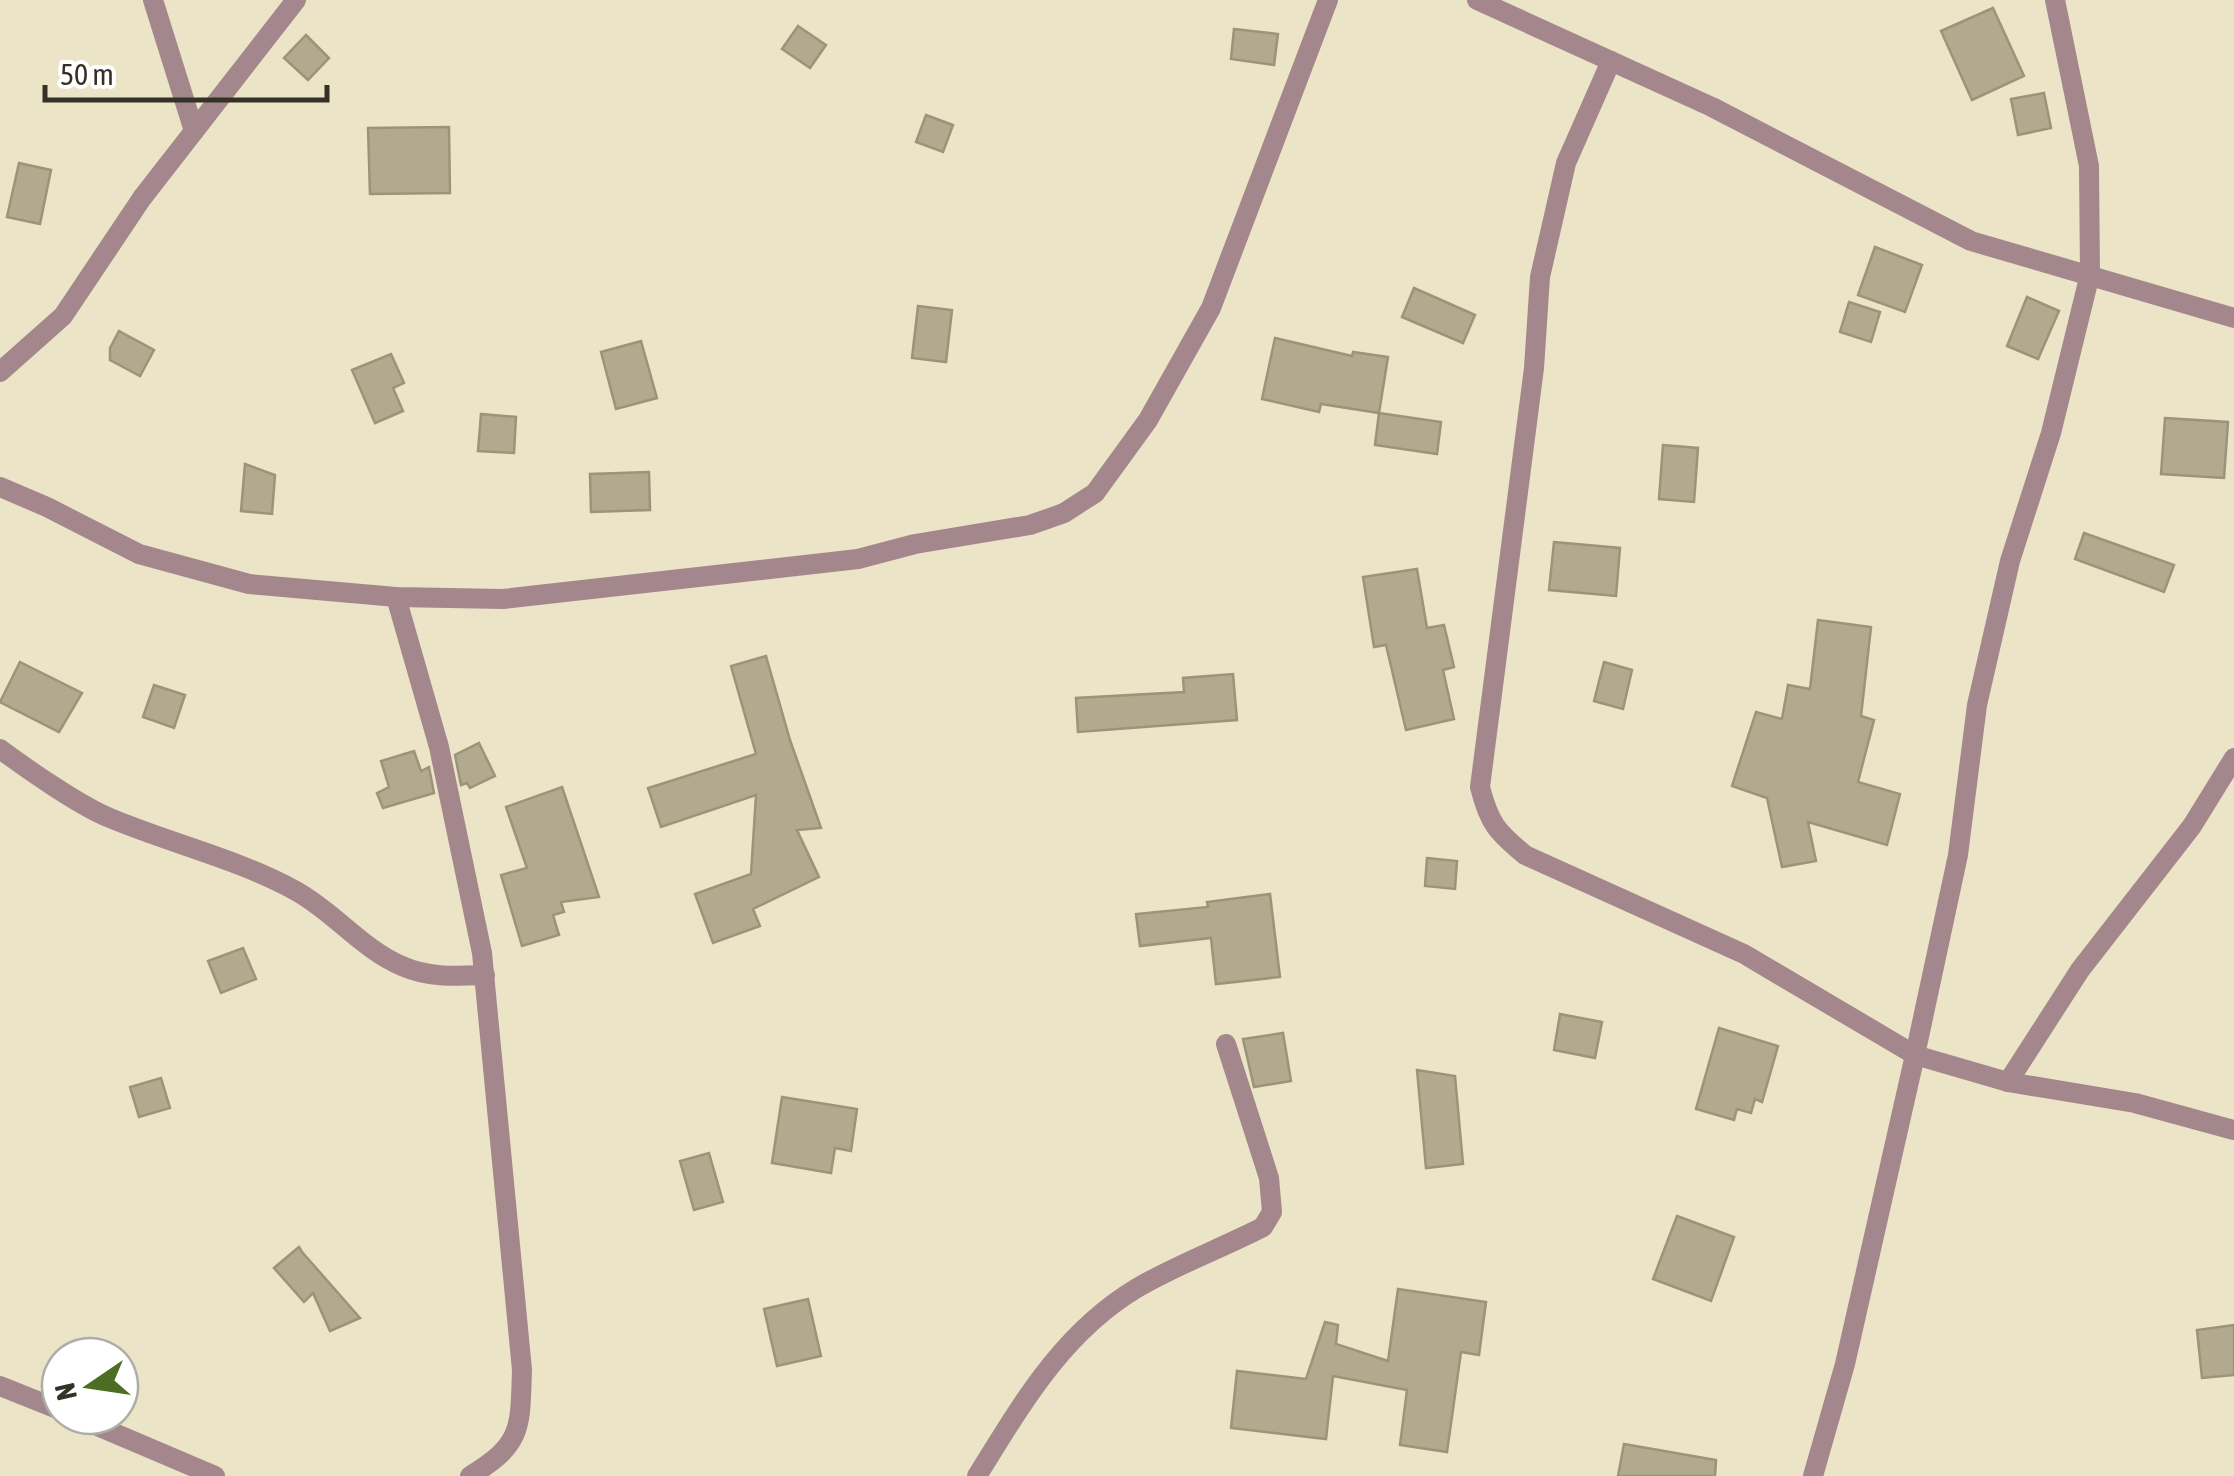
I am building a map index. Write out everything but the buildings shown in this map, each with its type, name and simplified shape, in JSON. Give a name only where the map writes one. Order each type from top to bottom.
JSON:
[{"type":"street","points":[[153,0],[194,131]]},
{"type":"street","points":[[0,372],[64,316],[142,198],[296,0]]},
{"type":"street","points":[[0,487],[139,554],[248,584],[396,597],[503,600],[858,560],[915,544],[1030,525],[1064,513],[1095,493],[1148,420],[1210,308],[1328,0]]},
{"type":"street","points":[[1477,0],[1712,107],[1971,241],[2234,318]]},
{"type":"street","points":[[1812,1476],[1845,1364],[1915,1055],[1958,855],[1981,687],[2010,561],[2051,433],[2090,274],[2088,166],[2055,0]]},
{"type":"street","points":[[1611,61],[1566,164],[1540,277],[1534,368],[1480,787],[1486,814],[1498,833],[1525,855],[1744,954],[1915,1055],[2008,1082],[2135,1103],[2234,1130]]},
{"type":"street","points":[[396,597],[439,747],[485,975],[522,1370],[520,1420],[514,1440],[491,1464],[470,1476]]},
{"type":"street","points":[[0,749],[107,817],[222,858],[296,891],[339,920],[378,954],[401,966],[423,974],[485,975]]},
{"type":"street","points":[[2008,1082],[2080,970],[2192,826],[2234,758]]},
{"type":"street","points":[[977,1476],[1035,1383],[1087,1324],[1137,1288],[1263,1226],[1272,1212],[1269,1178],[1226,1044]]},
{"type":"street","points":[[0,1386],[40,1402]]},
{"type":"street","points":[[121,1436],[215,1476]]}]
